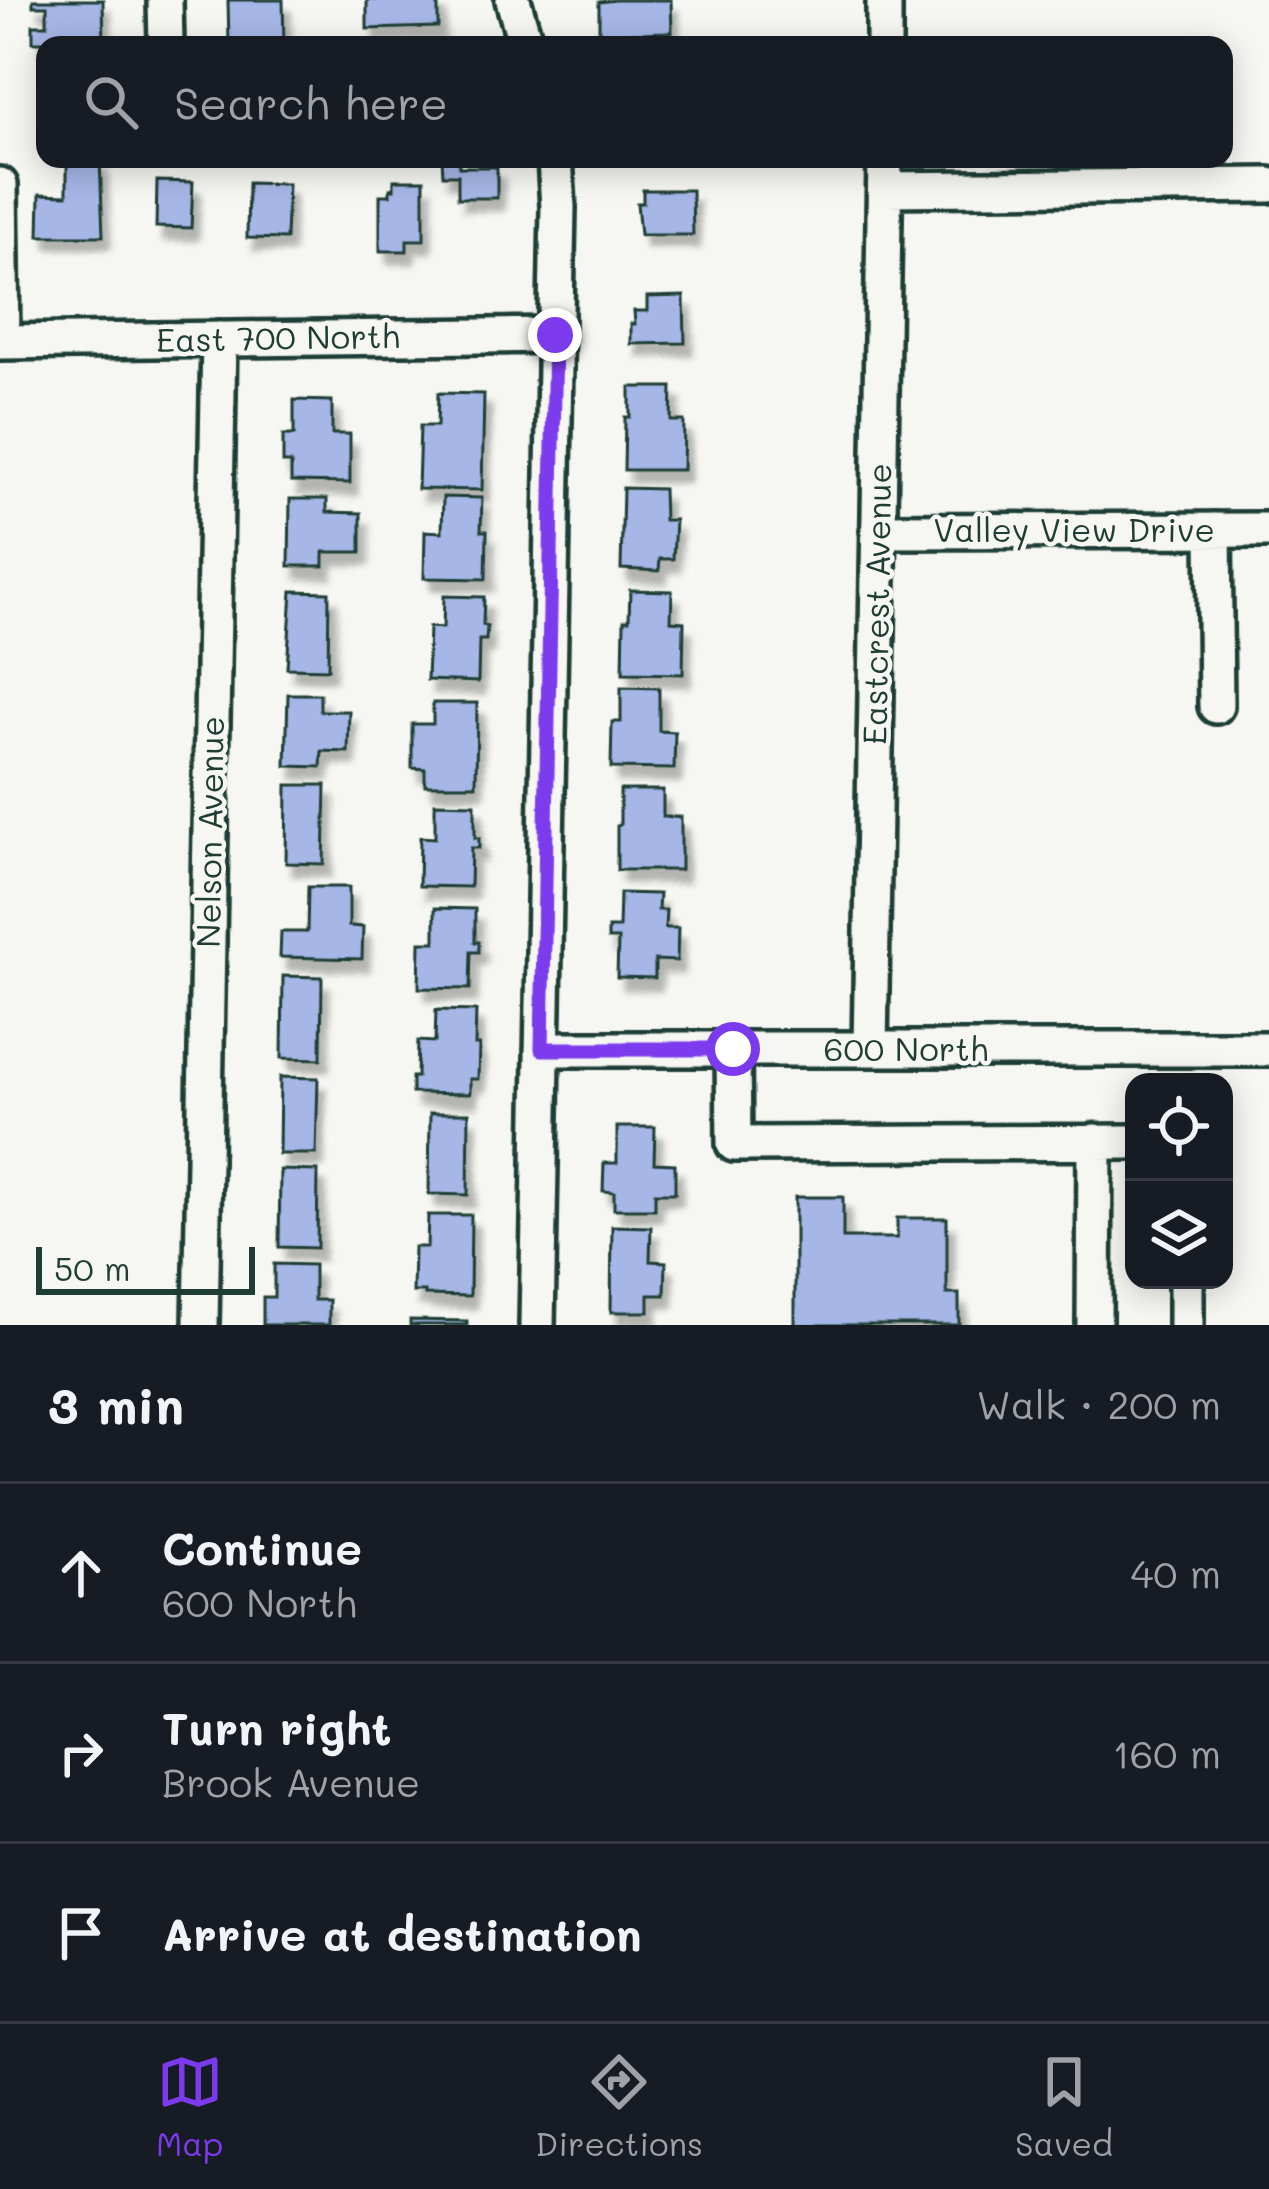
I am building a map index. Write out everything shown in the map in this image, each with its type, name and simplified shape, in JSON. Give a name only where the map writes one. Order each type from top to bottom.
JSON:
[{"type":"street","points":[[165,0],[166,36]]},
{"type":"street","points":[[513,0],[523,36]]},
{"type":"street","points":[[884,0],[884,36]]},
{"type":"street","points":[[537,1325],[556,168]]},
{"type":"street","points":[[885,174],[1269,184]]},
{"type":"street","name":"Eastcrest Avenue","points":[[870,1049],[885,174]]},
{"type":"street","points":[[0,185],[1,341]]},
{"type":"street","name":"East 700 North","points":[[1,341],[555,335]]},
{"type":"street","name":"Nelson Avenue","points":[[201,1325],[219,339]]},
{"type":"street","name":"Valley View Drive","points":[[878,530],[1269,530]]},
{"type":"street","points":[[1214,530],[1216,706]]},
{"type":"street","name":"600 North","points":[[542,1049],[870,1049],[1186,1065],[1269,1049]]},
{"type":"street","points":[[733,1049],[734,1144],[1125,1142]]},
{"type":"street","points":[[1094,1325],[1095,1141]]},
{"type":"street","points":[[1186,1289],[1186,1325]]},
{"type":"building","points":[[33,0],[103,0],[104,36],[36,36],[33,42],[33,25],[47,25],[47,6],[33,6]]},
{"type":"building","points":[[228,0],[283,0],[284,36],[229,36]]},
{"type":"building","points":[[367,0],[438,0],[438,27],[367,29]]},
{"type":"building","points":[[671,0],[672,32],[599,34],[599,2]]},
{"type":"building","points":[[67,168],[100,168],[103,236],[39,236],[40,194],[67,195]]},
{"type":"building","points":[[443,168],[497,168],[497,198],[458,198],[458,175],[443,175]]},
{"type":"building","points":[[394,180],[424,180],[424,240],[407,240],[407,251],[380,251],[380,195],[390,195]]},
{"type":"building","points":[[157,181],[193,182],[191,228],[156,227]]},
{"type":"building","points":[[248,183],[288,184],[286,239],[247,238]]},
{"type":"building","points":[[643,190],[692,190],[693,235],[640,235],[637,203],[643,203]]},
{"type":"building","points":[[684,296],[685,343],[631,344],[634,311],[647,311],[647,297]]},
{"type":"building","points":[[630,387],[672,387],[671,421],[684,421],[683,470],[624,470]]},
{"type":"building","points":[[438,393],[484,394],[482,490],[418,489],[420,426],[437,426]]},
{"type":"building","points":[[294,400],[332,401],[332,434],[350,434],[350,483],[291,482],[291,463],[283,463],[283,435],[294,435]]},
{"type":"building","points":[[623,488],[663,489],[664,520],[675,520],[673,559],[660,559],[659,571],[621,569]]},
{"type":"building","points":[[443,497],[482,498],[486,579],[424,578],[425,531],[442,532]]},
{"type":"building","points":[[290,499],[327,499],[327,512],[361,513],[361,552],[324,552],[324,566],[289,566]]},
{"type":"building","points":[[630,590],[672,591],[671,621],[684,622],[683,674],[623,673]]},
{"type":"building","points":[[292,591],[329,592],[328,669],[287,668]]},
{"type":"building","points":[[444,596],[484,597],[483,625],[487,626],[486,640],[479,640],[478,682],[427,680],[429,627],[443,628]]},
{"type":"building","points":[[621,687],[659,688],[659,731],[675,732],[674,769],[611,768],[612,722],[621,722]]},
{"type":"building","points":[[288,694],[320,694],[320,711],[349,711],[348,752],[322,751],[321,767],[286,766]]},
{"type":"building","points":[[433,703],[477,703],[476,785],[425,785],[425,769],[412,768],[412,724],[433,724]]},
{"type":"building","points":[[287,785],[326,785],[324,864],[286,863]]},
{"type":"building","points":[[620,790],[663,790],[663,817],[681,817],[681,870],[617,870]]},
{"type":"building","points":[[435,803],[475,804],[479,848],[471,848],[470,887],[419,886],[420,837],[435,838]]},
{"type":"building","points":[[308,887],[349,887],[349,926],[363,927],[362,959],[280,957],[281,932],[307,932]]},
{"type":"building","points":[[620,893],[659,894],[658,910],[666,910],[665,928],[678,928],[677,961],[655,960],[655,978],[617,977],[618,939],[608,939],[608,928],[619,928]]},
{"type":"building","points":[[435,908],[475,909],[479,952],[471,952],[470,989],[419,988],[420,942],[435,942]]},
{"type":"building","points":[[283,976],[322,977],[321,1059],[282,1058]]},
{"type":"building","points":[[436,1010],[476,1011],[478,1079],[470,1079],[470,1094],[412,1093],[418,1041],[435,1042]]},
{"type":"building","points":[[280,1077],[318,1078],[316,1154],[279,1154]]},
{"type":"building","points":[[430,1113],[469,1113],[468,1195],[429,1194]]},
{"type":"building","points":[[617,1127],[655,1127],[654,1163],[675,1164],[675,1193],[655,1193],[655,1209],[614,1209],[614,1192],[603,1191],[604,1163],[617,1163]]},
{"type":"building","points":[[280,1170],[318,1171],[317,1248],[279,1247]]},
{"type":"building","points":[[795,1197],[843,1197],[843,1238],[897,1238],[897,1218],[947,1218],[947,1294],[959,1294],[959,1325],[795,1325]]},
{"type":"building","points":[[428,1215],[471,1215],[470,1296],[413,1292],[414,1247],[427,1247]]},
{"type":"building","points":[[612,1226],[651,1227],[650,1261],[666,1262],[665,1295],[649,1295],[649,1312],[611,1312]]},
{"type":"building","points":[[274,1264],[314,1265],[314,1300],[329,1300],[329,1325],[263,1325],[263,1297],[274,1297]]},
{"type":"building","points":[[410,1320],[467,1321],[467,1325],[410,1325]]},
{"type":"route","points":[[555,335],[542,1049],[733,1049]]}]
